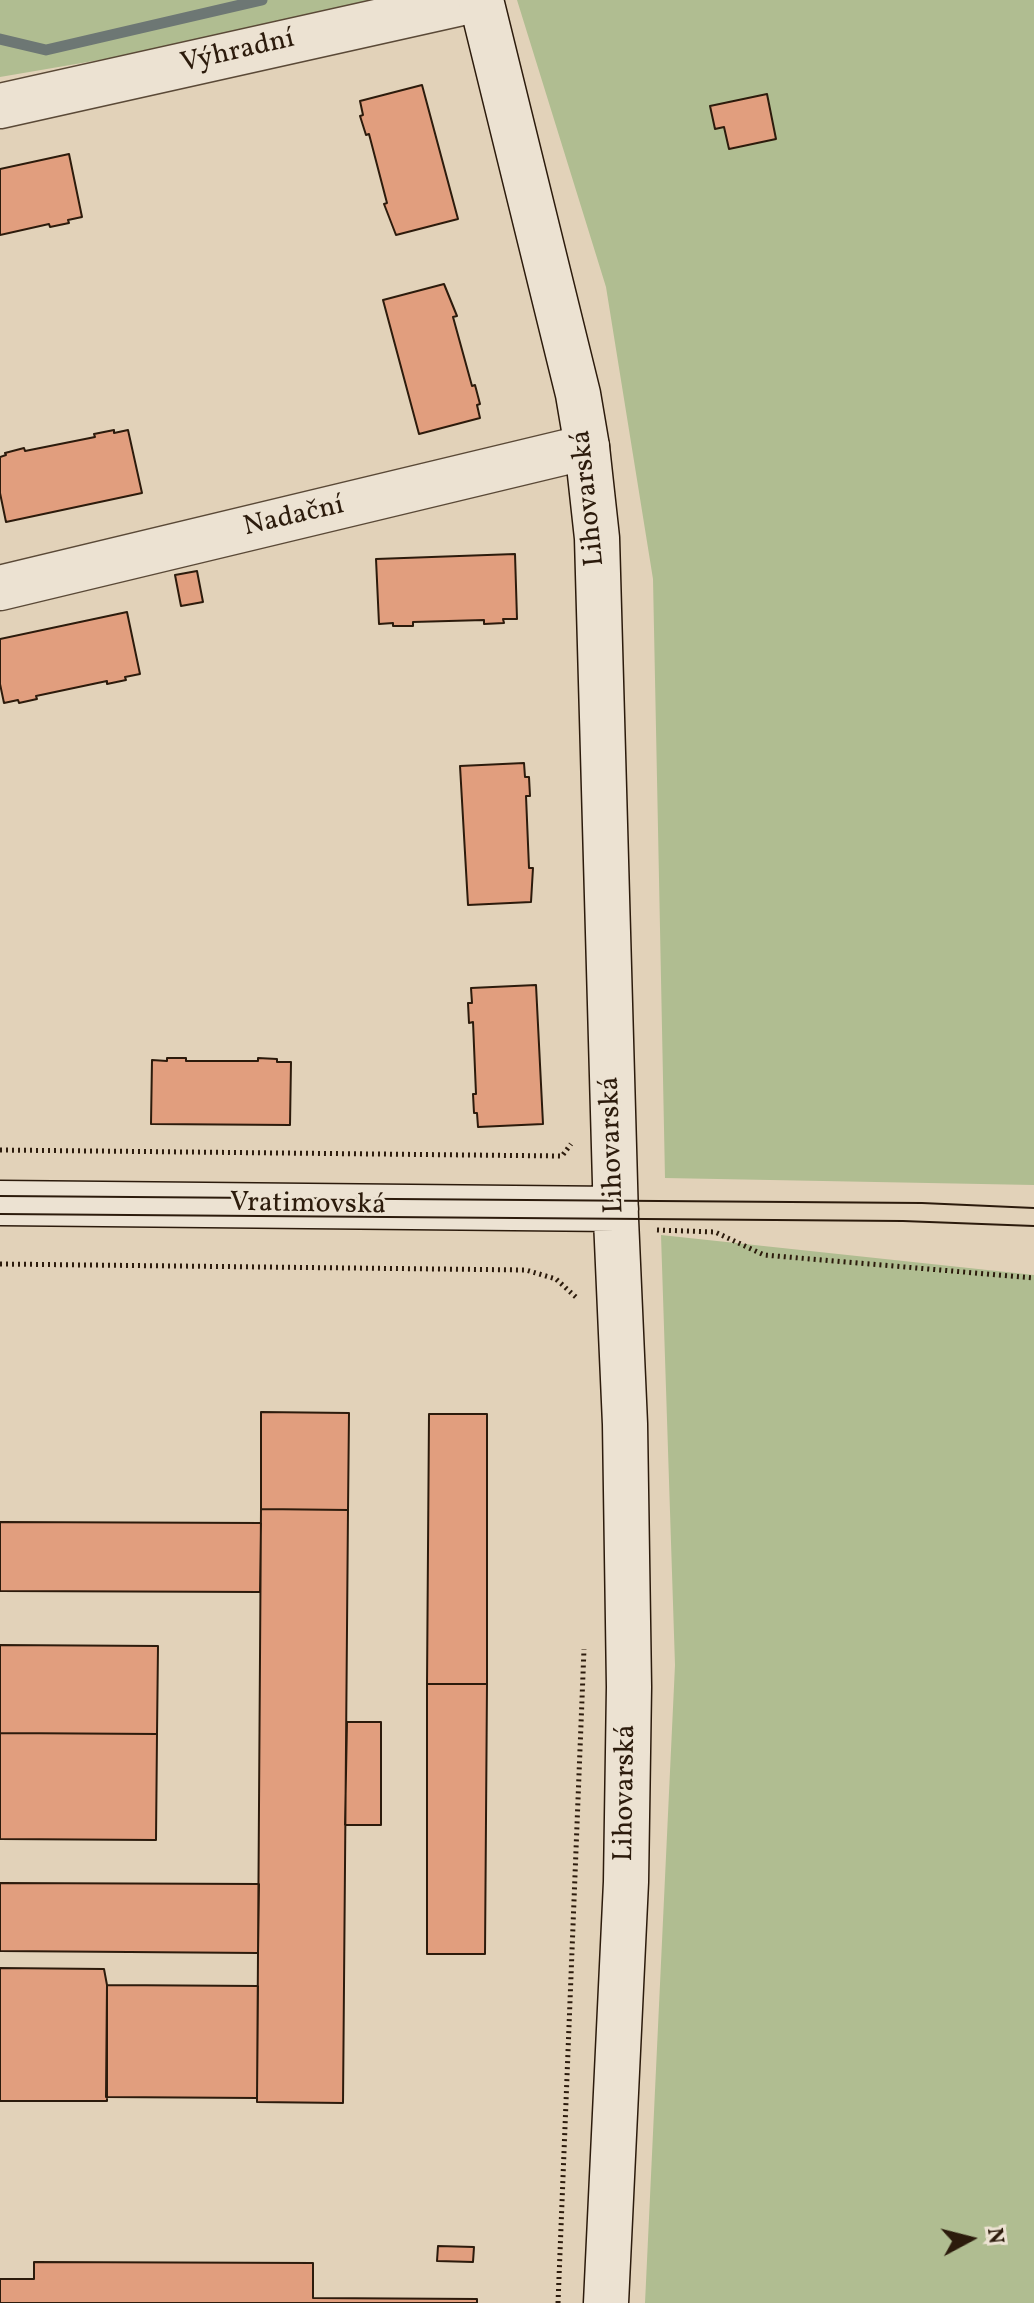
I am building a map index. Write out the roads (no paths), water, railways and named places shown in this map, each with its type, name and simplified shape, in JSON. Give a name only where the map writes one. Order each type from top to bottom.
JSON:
[{"type":"street","name":"Výhradní","points":[[0,106],[475,0]]},
{"type":"street","name":"Lihovarská","points":[[481,0],[566,343],[587,447],[597,538],[616,1219],[625,1424],[629,1687],[626,1882],[606,2303]]},
{"type":"street","name":"Nadační","points":[[0,588],[587,447]]},
{"type":"street","name":"Vratimovská","points":[[0,1203],[616,1219]]},
{"type":"waterway","points":[[0,39],[46,50],[262,0]]},
{"type":"tram line","points":[[0,1196],[922,1203],[1034,1208]]},
{"type":"tram line","points":[[0,1214],[903,1221],[1034,1226]]}]
